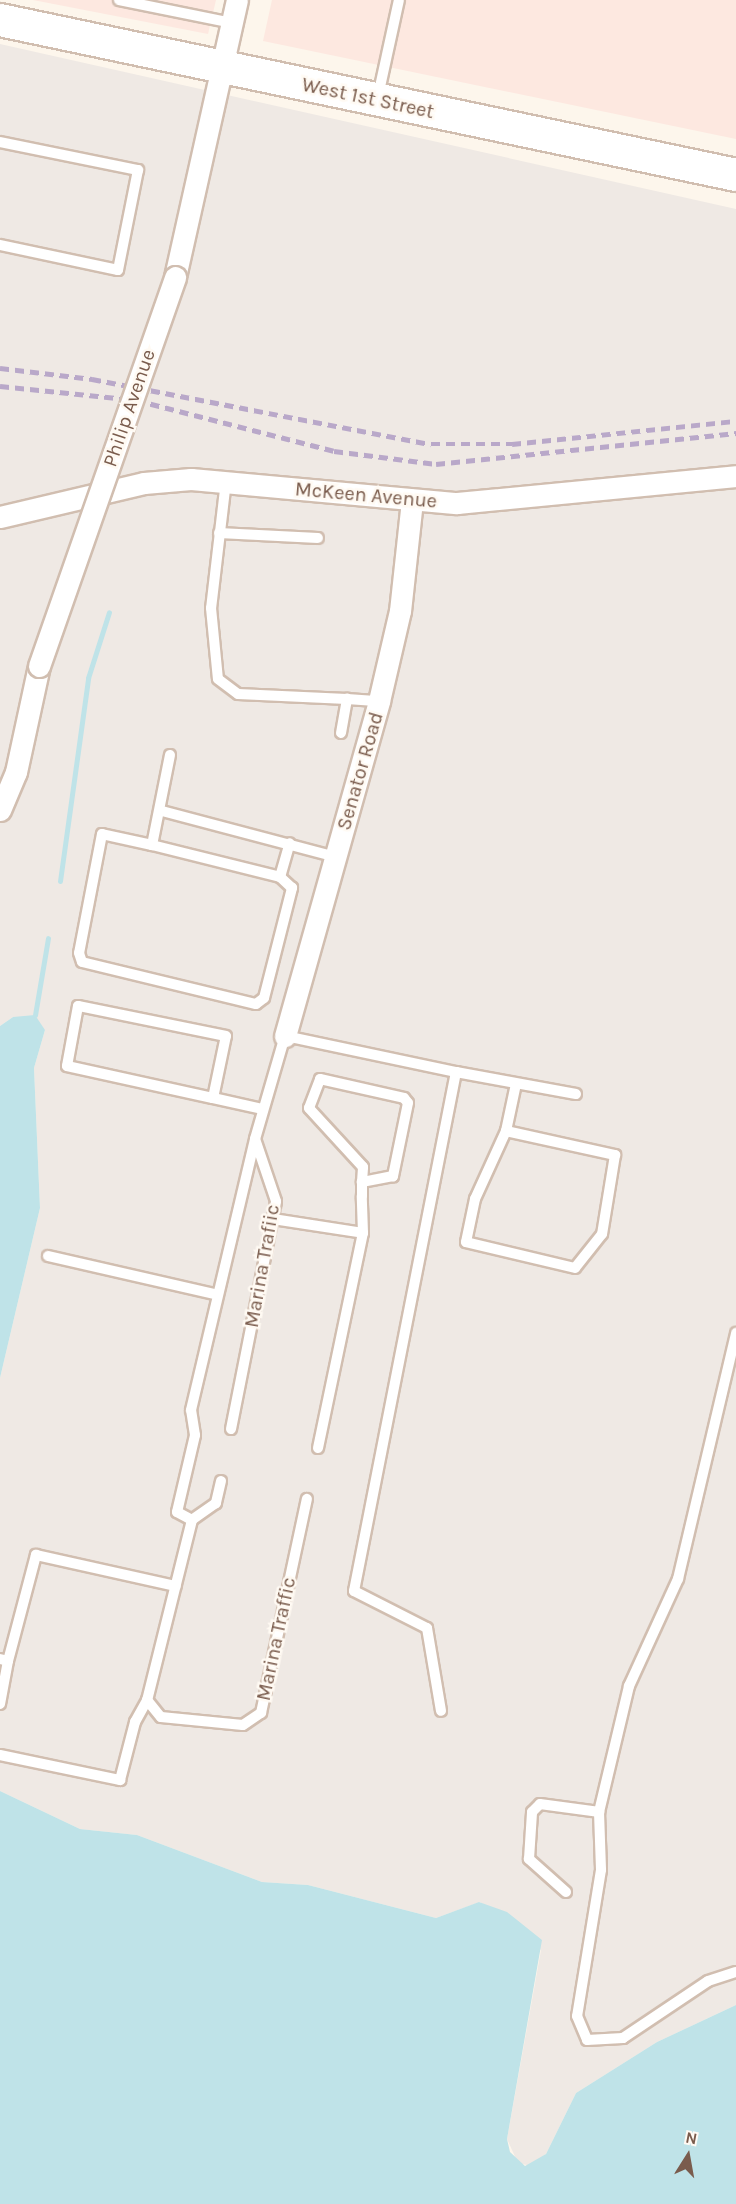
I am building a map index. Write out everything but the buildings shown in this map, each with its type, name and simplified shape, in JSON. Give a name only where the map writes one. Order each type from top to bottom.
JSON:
[{"type":"street","name":"Philip Avenue","points":[[0,810],[16,772],[39,666],[175,277],[237,0]]},
{"type":"street","name":"West 1st Street","points":[[0,20],[736,175]]},
{"type":"street","name":"McKeen Avenue","points":[[0,517],[160,481],[226,481],[412,500],[457,502],[736,476]]},
{"type":"street","name":"Senator Road","points":[[285,1036],[379,701],[400,611],[412,500]]},
{"type":"lane","points":[[119,0],[232,23]]},
{"type":"lane","points":[[377,100],[399,0]]},
{"type":"lane","points":[[0,142],[138,170],[118,270],[0,245]]},
{"type":"lane","points":[[226,481],[211,608],[218,679],[238,694],[379,701]]},
{"type":"lane","points":[[219,533],[318,538]]},
{"type":"lane","points":[[341,733],[347,699]]},
{"type":"lane","points":[[152,845],[162,811],[170,755]]},
{"type":"lane","points":[[162,811],[336,857]]},
{"type":"lane","points":[[102,834],[152,845],[280,877],[292,888],[264,998],[256,1004],[88,968],[79,953],[102,834]]},
{"type":"lane","points":[[280,877],[290,843]]},
{"type":"lane","points":[[213,1098],[226,1036],[78,1006],[67,1065],[213,1098],[262,1109]]},
{"type":"lane","points":[[192,1520],[177,1512],[195,1435],[191,1410],[262,1109],[285,1036],[516,1084],[576,1094]]},
{"type":"lane","points":[[441,1711],[427,1628],[354,1591],[456,1072]]},
{"type":"lane","points":[[318,1448],[363,1233],[363,1182],[363,1167],[309,1108],[320,1079],[405,1098],[408,1109],[393,1176],[363,1182]]},
{"type":"lane","points":[[506,1131],[615,1155],[602,1234],[574,1268],[466,1242],[475,1199],[506,1131],[516,1084]]},
{"type":"lane","name":"Marina Trafiic","points":[[231,1429],[273,1219],[273,1186],[255,1139]]},
{"type":"lane","points":[[273,1219],[363,1233]]},
{"type":"lane","points":[[48,1256],[218,1295]]},
{"type":"lane","points":[[736,1333],[678,1579],[629,1686],[599,1812],[602,1870],[577,2016],[587,2040],[623,2038],[708,1981],[736,1972]]},
{"type":"lane","points":[[0,1755],[120,1780],[135,1722],[147,1700],[192,1520],[216,1503],[221,1481]]},
{"type":"lane","name":"Marina Traffic","points":[[147,1700],[161,1717],[243,1725],[261,1713],[307,1499]]},
{"type":"lane","points":[[0,1704],[4,1660],[36,1555],[176,1586]]},
{"type":"lane","points":[[566,1892],[530,1858],[532,1812],[540,1804],[599,1812]]},
{"type":"shaded area","points":[[33,0],[216,0],[208,34]]},
{"type":"shaded area","points":[[272,0],[736,0],[736,139],[263,41]]},
{"type":"shaded area","points":[[0,44],[736,209],[736,2005],[657,2042],[576,2093],[546,2154],[531,2166],[518,2163],[507,2139],[541,1950],[480,1902],[436,1918],[308,1885],[262,1882],[137,1835],[80,1829],[0,1791],[0,1378],[40,1208],[34,1068],[45,1030],[13,1017],[0,1026]]},
{"type":"water","points":[[35,1015],[45,1030],[34,1068],[40,1208],[0,1378],[0,1026],[13,1017]]},
{"type":"water","points":[[0,1791],[80,1829],[137,1835],[262,1882],[308,1885],[436,1918],[479,1902],[507,1912],[542,1940],[507,2139],[510,2152],[525,2166],[546,2154],[576,2093],[657,2042],[736,2005],[736,2204],[0,2204]]},
{"type":"waterway","points":[[60,881],[88,678],[109,612]]},
{"type":"waterway","points":[[35,1015],[48,938]]},
{"type":"railway","points":[[0,368],[92,379],[431,444],[512,444],[736,421]]},
{"type":"railway","points":[[0,386],[136,400],[334,451],[436,464],[736,433]]}]
